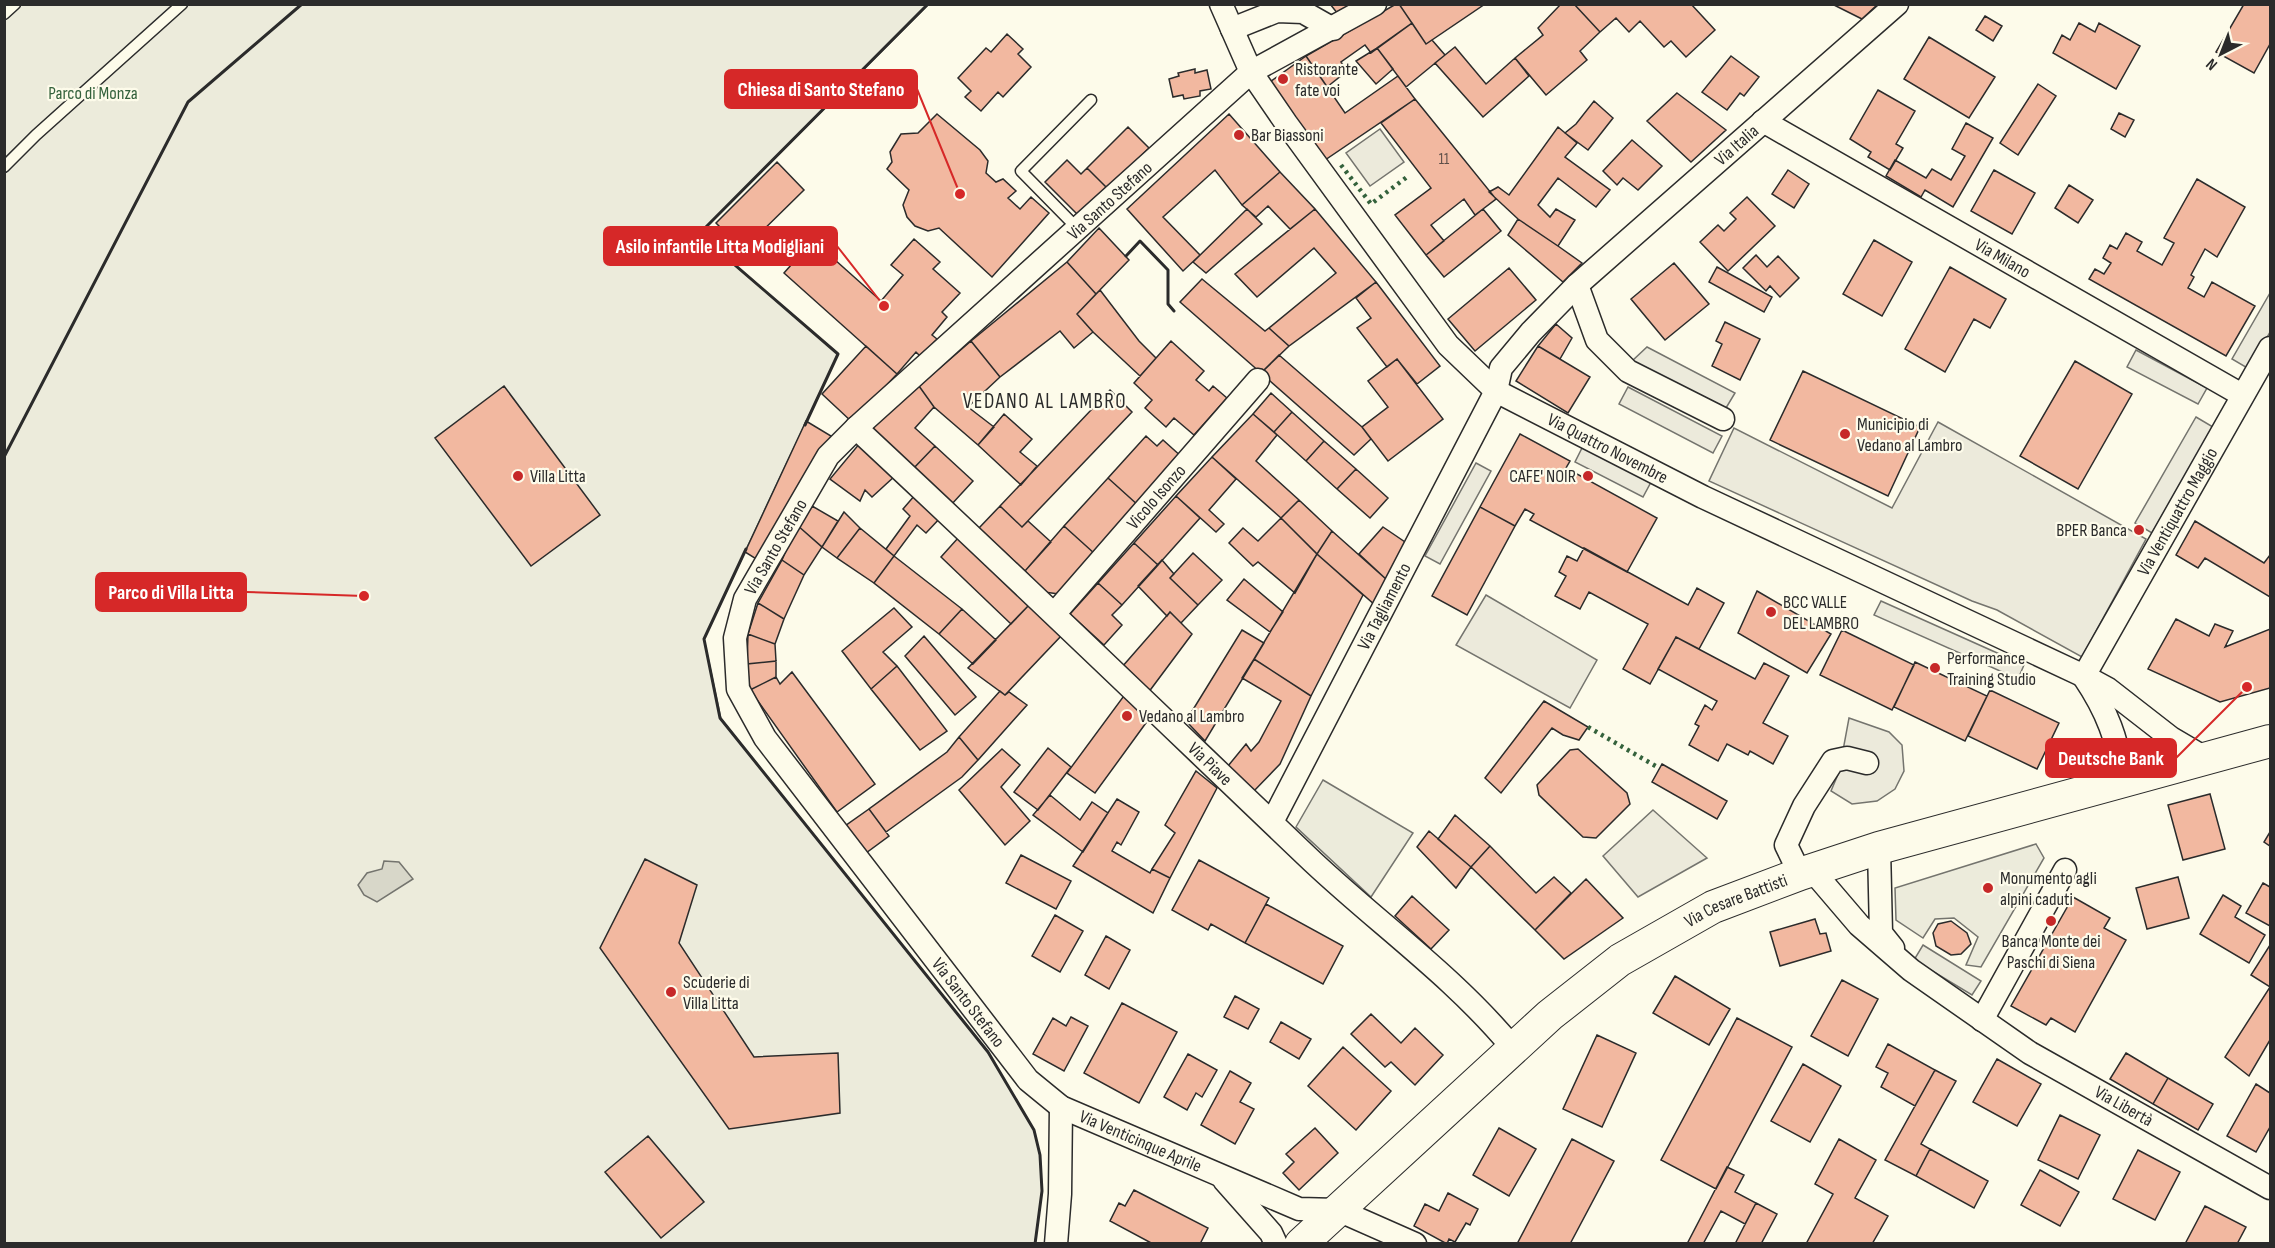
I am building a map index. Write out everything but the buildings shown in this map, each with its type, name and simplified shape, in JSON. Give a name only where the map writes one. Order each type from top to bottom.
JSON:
[{"type":"main road","name":"Via Cesare Battisti","points":[[1301,1244],[1512,1047],[1550,1015],[1630,954],[1713,907],[1806,872],[1879,848],[2271,741]]},
{"type":"street","name":"Via Quattro Novembre","points":[[1221,4],[1251,72],[1293,133],[1448,345],[1496,391],[1703,497],[2084,676],[2108,689],[2170,738],[2205,758]]},
{"type":"street","name":"Via Santo Stefano","points":[[1061,1107],[1028,1080],[765,738],[738,689],[735,638],[745,599],[828,456],[856,428],[1251,72],[1375,4]]},
{"type":"street","name":"Via Italia","points":[[1496,391],[1501,368],[1531,332],[1577,285],[1897,4]]},
{"type":"street","points":[[1232,29],[1277,11],[1303,12],[1333,29]]},
{"type":"street","name":"Via Milano","points":[[1763,121],[2242,395]]},
{"type":"street","points":[[1577,285],[1597,340],[1628,371],[1723,419]]},
{"type":"street","name":"Via Ventiquattro Maggio","points":[[2084,676],[2242,395],[2271,348]]},
{"type":"street","name":"Vicolo Isonzo","points":[[1055,614],[1258,380]]},
{"type":"street","name":"Via Tagliamento","points":[[1272,822],[1496,391]]},
{"type":"street","name":"Via Piave","points":[[856,428],[1055,614],[1325,873],[1437,970],[1493,1024],[1512,1047]]},
{"type":"street","points":[[2084,676],[2108,716],[2120,753],[2123,780]]},
{"type":"street","name":"Via Libertà","points":[[1867,763],[1847,758],[1833,761],[1804,807],[1786,845],[1806,872],[1859,925],[1911,970],[2030,1053],[2271,1188]]},
{"type":"street","name":"Via Libertà","points":[[1879,848],[1881,933],[1911,970]]},
{"type":"street","points":[[1982,1020],[2065,870]]},
{"type":"street","points":[[1056,1244],[1060,1194],[1061,1107]]},
{"type":"street","name":"Via Venticinque Aprile","points":[[1061,1107],[1299,1209],[1338,1210]]},
{"type":"street","name":"Via Venticinque Aprile","points":[[1219,1175],[1271,1233],[1276,1244]]},
{"type":"street","points":[[1338,1210],[1415,1244]]},
{"type":"lane","points":[[4,14],[15,4]]},
{"type":"lane","points":[[4,167],[36,135],[182,4]]},
{"type":"lane","points":[[1079,229],[1021,171],[1091,100]]},
{"type":"green space","name":"Parco di Monza","points":[[4,5],[928,5],[699,234],[838,354],[704,639],[721,719],[988,1052],[1034,1130],[1040,1155],[1042,1191],[1035,1243],[5,1243]]},
{"type":"green space","points":[[1323,780],[1413,833],[1371,897],[1296,827]]},
{"type":"green space","points":[[2036,844],[2044,858],[1981,967],[1966,965],[1978,937],[1954,918],[1935,919],[1923,938],[1896,920],[1895,888]]},
{"type":"shaded area","points":[[1380,129],[1404,162],[1370,186],[1346,153]]},
{"type":"shaded area","points":[[2270,293],[2270,332],[2249,369],[2232,359]]},
{"type":"shaded area","points":[[1647,347],[1735,393],[1726,408],[1632,361]]},
{"type":"shaded area","points":[[2136,350],[2207,388],[2198,404],[2127,367]]},
{"type":"shaded area","points":[[1628,387],[1722,436],[1713,453],[1619,404]]},
{"type":"shaded area","points":[[2196,417],[2213,427],[2152,533],[2135,523]]},
{"type":"shaded area","points":[[1938,422],[2146,539],[2082,657],[1997,610],[1972,601],[1709,481],[1734,428],[1892,508]]},
{"type":"shaded area","points":[[1583,446],[1651,482],[1643,497],[1575,462]]},
{"type":"shaded area","points":[[1476,463],[1491,471],[1440,564],[1425,556]]},
{"type":"shaded area","points":[[1486,595],[1597,660],[1570,708],[1456,645]]},
{"type":"shaded area","points":[[1881,601],[2024,665],[2018,679],[1874,615]]},
{"type":"shaded area","points":[[1849,718],[1889,732],[1902,745],[1904,771],[1895,789],[1877,801],[1852,804],[1831,791],[1839,772]]},
{"type":"shaded area","points":[[1653,810],[1707,858],[1638,897],[1603,856]]},
{"type":"shaded area","points":[[384,861],[399,862],[413,879],[377,902],[364,895],[358,885],[367,873],[382,869]]},
{"type":"shaded area","points":[[1923,945],[1981,981],[1972,995],[1914,960]]},
{"type":"hedge","points":[[1341,165],[1371,204],[1407,177]]},
{"type":"hedge","points":[[1588,727],[1659,768]]},
{"type":"wall","points":[[4,457],[188,102],[302,4]]},
{"type":"wall","points":[[805,425],[838,354],[699,234],[928,4]]},
{"type":"wall","points":[[1126,256],[1140,241],[1168,270],[1168,304],[1174,311]]},
{"type":"wall","points":[[746,549],[704,639],[720,718],[988,1052],[1034,1130],[1040,1155],[1042,1191],[1035,1244]]},
{"type":"place","name":"Ristorante fate voi","points":[[1283,79]]},
{"type":"place","name":"Bar Biassoni","points":[[1239,135]]},
{"type":"place","name":"Chiesa di Santo Stefano","points":[[960,194]]},
{"type":"place","name":"Asilo infantile Litta Modigliani","points":[[884,306]]},
{"type":"place","name":"Municipio di Vedano al Lambro","points":[[1845,434]]},
{"type":"place","name":"Villa Litta","points":[[518,476]]},
{"type":"place","name":"CAFE' NOIR","points":[[1588,476]]},
{"type":"place","name":"BPER Banca","points":[[2139,530]]},
{"type":"place","name":"Parco di Villa Litta","points":[[364,596]]},
{"type":"place","name":"BCC VALLE DEL LAMBRO","points":[[1771,612]]},
{"type":"place","name":"Performance Training Studio","points":[[1935,668]]},
{"type":"place","name":"Deutsche Bank","points":[[2247,687]]},
{"type":"place","name":"Vedano al Lambro","points":[[1127,716]]},
{"type":"place","name":"Monumento agli alpini caduti","points":[[1988,888]]},
{"type":"place","name":"Banca Monte dei Paschi di Siena","points":[[2051,921]]},
{"type":"place","name":"Scuderie di Villa Litta","points":[[671,992]]},
{"type":"district","name":"VEDANO AL LAMBRO","points":[[1045,401]]}]
